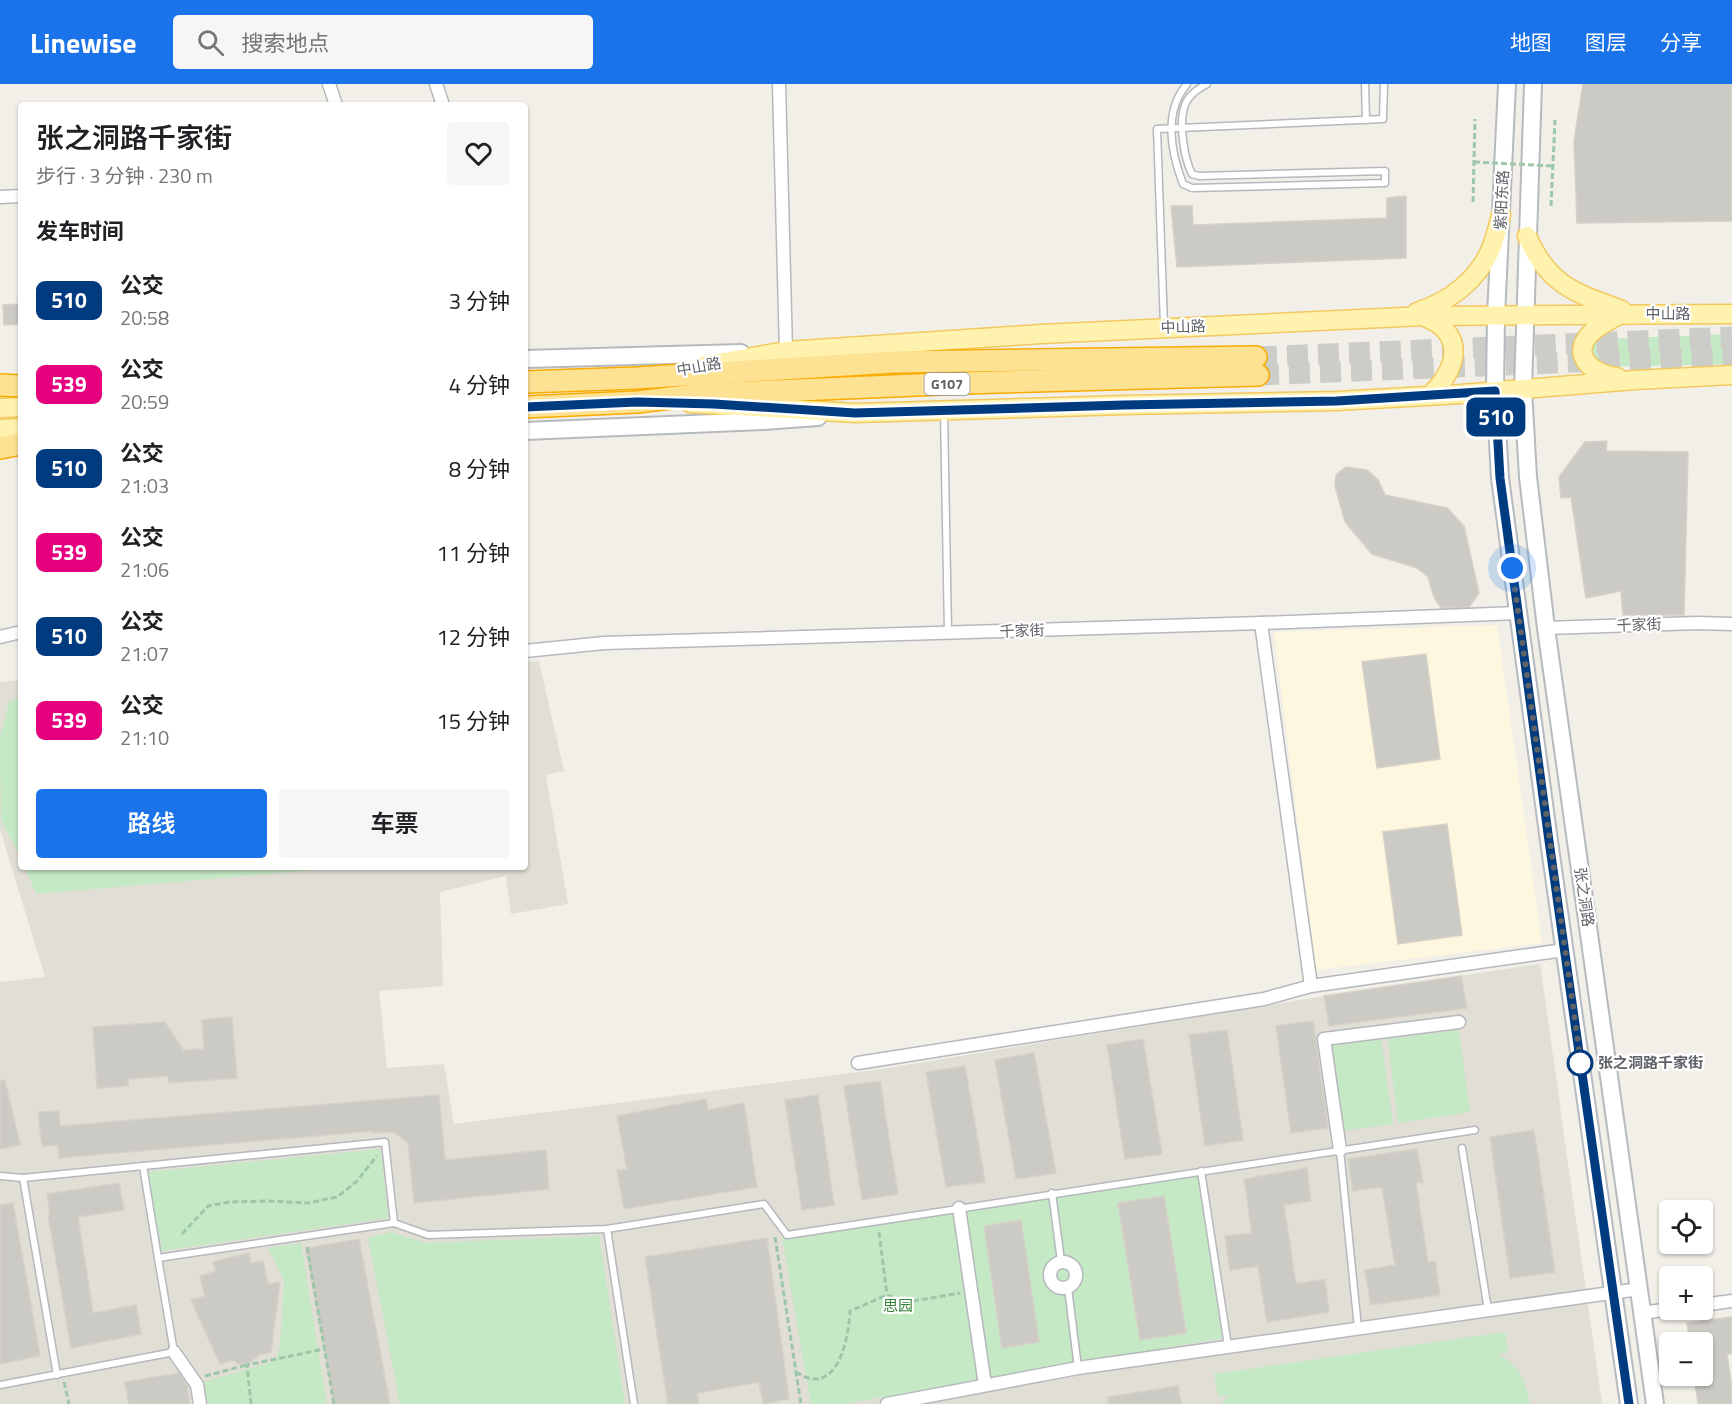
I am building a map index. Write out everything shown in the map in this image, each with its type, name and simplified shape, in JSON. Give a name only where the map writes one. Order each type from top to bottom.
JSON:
[{"type":"highway","name":"中山路","points":[[528,382],[636,378],[894,362],[1257,366],[965,383],[716,394],[637,402],[528,407]]},
{"type":"highway","points":[[0,448],[18,445]]},
{"type":"main road","name":"紫阳东路","points":[[1495,391],[1496,316],[1507,84]]},
{"type":"main road","name":"紫阳东路","points":[[1522,389],[1533,84]]},
{"type":"main road","points":[[1403,317],[1443,301],[1460,290],[1474,276],[1490,251],[1501,215]]},
{"type":"main road","points":[[1527,236],[1535,255],[1556,279],[1628,315]]},
{"type":"main road","name":"中山路","points":[[636,378],[786,351],[1041,333],[1424,316],[1732,314]]},
{"type":"main road","points":[[1628,315],[1591,332],[1583,347],[1583,357],[1588,366],[1596,372],[1635,380]]},
{"type":"main road","points":[[1424,316],[1441,326],[1449,337],[1453,361],[1442,385],[1429,396]]},
{"type":"main road","points":[[528,359],[786,351]]},
{"type":"main road","name":"中山路","points":[[637,402],[714,404],[855,413],[944,411],[1337,401],[1732,375]]},
{"type":"main road","name":"张之洞路","points":[[1522,389],[1528,477],[1546,628],[1655,1404]]},
{"type":"main road","name":"张之洞路","points":[[1495,391],[1500,478],[1564,951],[1629,1404]]},
{"type":"main road","points":[[0,408],[18,407]]},
{"type":"main road","points":[[528,431],[763,422],[855,413]]},
{"type":"main road","points":[[0,429],[18,428]]},
{"type":"street","points":[[329,84],[335,102]]},
{"type":"street","points":[[436,84],[442,102]]},
{"type":"street","points":[[779,84],[786,351]]},
{"type":"street","points":[[0,197],[18,196]]},
{"type":"street","name":"千家街","points":[[528,651],[604,644],[1518,613]]},
{"type":"street","points":[[1261,623],[1311,986]]},
{"type":"street","name":"千家街","points":[[1546,628],[1732,624]]},
{"type":"street","points":[[0,637],[18,633]]},
{"type":"street","points":[[858,1063],[1264,999],[1311,986],[1564,951]]},
{"type":"street","points":[[1340,1150],[1324,1039],[1459,1022]]},
{"type":"street","points":[[959,1208],[985,1385]]},
{"type":"street","points":[[1061,1262],[1069,1263],[1076,1269],[1076,1280],[1068,1288],[1059,1288],[1050,1278],[1051,1269],[1061,1262]]},
{"type":"street","points":[[890,1404],[1078,1368],[1639,1289]]},
{"type":"street","points":[[1713,1304],[1732,1301]]},
{"type":"street","points":[[1642,1313],[1659,1311]]},
{"type":"street","points":[[174,1352],[197,1385],[200,1404]]},
{"type":"lane","points":[[1187,84],[1178,94],[1172,129],[1173,152],[1183,184],[1192,188],[1385,183],[1385,171],[1198,176],[1192,174],[1186,159],[1184,108],[1197,89],[1207,84]]},
{"type":"lane","points":[[1365,84],[1366,120]]},
{"type":"lane","points":[[1164,328],[1157,129],[1383,119],[1384,84]]},
{"type":"lane","points":[[944,411],[948,634]]},
{"type":"lane","points":[[158,1258],[394,1222],[428,1235],[607,1229],[764,1204],[787,1235],[1475,1130]]},
{"type":"lane","points":[[0,1176],[23,1178],[386,1142],[394,1222]]},
{"type":"lane","points":[[1462,1148],[1488,1310]]},
{"type":"lane","points":[[1340,1150],[1358,1328]]},
{"type":"lane","points":[[0,1385],[174,1352],[142,1166]]},
{"type":"lane","points":[[1201,1171],[1228,1346]]},
{"type":"lane","points":[[23,1178],[60,1374]]},
{"type":"lane","points":[[1052,1193],[1061,1262]]},
{"type":"lane","points":[[607,1229],[634,1404]]},
{"type":"lane","points":[[1068,1288],[1078,1368]]},
{"type":"path","points":[[1473,202],[1475,119]]},
{"type":"path","points":[[1551,206],[1555,120]]},
{"type":"path","points":[[1473,162],[1553,166]]},
{"type":"path","points":[[182,1234],[208,1206],[229,1202],[308,1203],[338,1197],[356,1182],[386,1147]]},
{"type":"path","points":[[772,1215],[801,1404]]},
{"type":"path","points":[[878,1221],[886,1295]]},
{"type":"path","points":[[316,1234],[306,1248],[334,1404]]},
{"type":"path","points":[[796,1372],[813,1379],[825,1377],[837,1366],[849,1326],[850,1311],[886,1295],[906,1302],[971,1291]]},
{"type":"path","points":[[193,1379],[324,1348]]},
{"type":"path","points":[[247,1365],[251,1404]]},
{"type":"path","points":[[60,1374],[69,1404]]},
{"type":"shaded area","points":[[1497,625],[1542,943],[1316,970],[1274,632]]},
{"type":"shaded area","points":[[539,661],[564,771],[546,775],[568,904],[511,914],[506,876],[440,892],[443,986],[379,991],[387,1068],[444,1064],[454,1124],[882,1069],[1324,996],[1540,964],[1602,1404],[0,1404],[0,982],[45,977],[0,829],[0,682],[18,680],[18,870],[528,870],[528,662]]},
{"type":"green space","points":[[1732,334],[1732,364],[1603,367],[1594,363],[1590,349],[1599,339]]},
{"type":"green space","points":[[18,698],[18,853],[1,820],[0,737],[9,702]]},
{"type":"green space","points":[[26,870],[314,870],[36,894]]},
{"type":"green space","points":[[1459,1030],[1470,1112],[1398,1123],[1388,1039]]},
{"type":"green space","points":[[1381,1039],[1393,1124],[1343,1131],[1331,1046]]},
{"type":"green space","points":[[381,1149],[388,1218],[162,1251],[148,1172]]},
{"type":"green space","name":"思园","points":[[1201,1171],[1223,1338],[843,1404],[811,1404],[782,1237]]},
{"type":"green space","points":[[391,1232],[425,1243],[599,1236],[625,1404],[400,1404],[368,1238]]},
{"type":"green space","points":[[301,1243],[327,1404],[205,1404],[202,1382],[276,1361],[280,1347],[284,1281],[268,1248]]},
{"type":"green space","points":[[1505,1332],[1508,1352],[1498,1354],[1511,1363],[1520,1374],[1530,1404],[1221,1404],[1229,1395],[1218,1396],[1214,1374]]},
{"type":"building","points":[[1583,84],[1732,84],[1732,221],[1577,223],[1574,141]]},
{"type":"building","points":[[1406,196],[1406,258],[1177,267],[1171,206],[1192,206],[1193,225],[1387,218],[1387,198]]},
{"type":"building","points":[[18,304],[18,324],[4,325],[3,305]]},
{"type":"building","points":[[1607,441],[1606,451],[1688,452],[1684,615],[1623,615],[1621,591],[1586,598],[1571,497],[1561,498],[1559,477],[1585,442]]},
{"type":"building","points":[[1346,467],[1367,470],[1378,480],[1385,495],[1447,508],[1464,526],[1479,593],[1469,607],[1441,608],[1434,597],[1428,577],[1417,568],[1372,554],[1345,522],[1335,486],[1336,475]]},
{"type":"building","points":[[1426,654],[1440,759],[1377,768],[1362,662]]},
{"type":"building","points":[[1447,824],[1462,935],[1398,944],[1383,832]]},
{"type":"building","points":[[1461,976],[1467,1008],[1329,1026],[1324,996]]},
{"type":"building","points":[[232,1017],[237,1078],[169,1083],[168,1076],[128,1079],[128,1086],[97,1088],[93,1027],[165,1022],[183,1050],[204,1049],[202,1020]]},
{"type":"building","points":[[1313,1021],[1328,1128],[1291,1133],[1276,1026]]},
{"type":"building","points":[[1227,1030],[1243,1140],[1205,1146],[1189,1035]]},
{"type":"building","points":[[1143,1039],[1162,1154],[1125,1159],[1107,1045]]},
{"type":"building","points":[[1034,1053],[1056,1173],[1016,1179],[995,1060]]},
{"type":"building","points":[[965,1066],[985,1182],[946,1187],[926,1072]]},
{"type":"building","points":[[5,1080],[20,1145],[0,1149],[0,1081]]},
{"type":"building","points":[[880,1081],[898,1194],[862,1200],[844,1086]]},
{"type":"building","points":[[439,1095],[445,1160],[546,1150],[549,1189],[414,1203],[408,1143],[394,1132],[372,1133],[372,1131],[59,1158],[58,1145],[42,1146],[38,1112],[59,1111],[60,1126]]},
{"type":"building","points":[[818,1095],[834,1205],[802,1210],[785,1100]]},
{"type":"building","points":[[706,1099],[708,1110],[744,1103],[757,1187],[624,1209],[617,1170],[627,1169],[617,1116]]},
{"type":"building","points":[[1534,1130],[1555,1272],[1510,1278],[1490,1137]]},
{"type":"building","points":[[1417,1149],[1423,1182],[1416,1183],[1428,1262],[1435,1261],[1440,1295],[1371,1305],[1365,1270],[1395,1265],[1382,1187],[1353,1191],[1348,1159]]},
{"type":"building","points":[[1307,1168],[1311,1201],[1284,1205],[1296,1284],[1325,1279],[1329,1312],[1267,1322],[1258,1266],[1230,1270],[1225,1236],[1252,1233],[1244,1179]]},
{"type":"building","points":[[119,1183],[124,1210],[78,1217],[93,1313],[136,1305],[141,1334],[71,1348],[48,1215],[50,1215],[47,1194]]},
{"type":"building","points":[[1164,1196],[1186,1333],[1140,1340],[1118,1203]]},
{"type":"building","points":[[13,1203],[40,1356],[0,1364],[0,1205]]},
{"type":"building","points":[[1021,1220],[1039,1342],[1002,1348],[984,1226]]},
{"type":"building","points":[[767,1238],[789,1399],[763,1404],[759,1382],[697,1393],[699,1404],[668,1404],[645,1257]]},
{"type":"building","points":[[359,1239],[390,1404],[334,1404],[306,1248]]},
{"type":"building","points":[[249,1253],[251,1263],[263,1261],[268,1284],[280,1282],[271,1352],[259,1355],[247,1365],[238,1364],[233,1360],[220,1364],[191,1300],[205,1296],[200,1276],[216,1271],[213,1262]]},
{"type":"building","points":[[1732,1317],[1732,1354],[1727,1354],[1732,1404],[1698,1404],[1695,1386],[1713,1386],[1713,1332],[1688,1332],[1687,1323]]},
{"type":"building","points":[[179,1373],[187,1385],[190,1404],[129,1404],[125,1382]]},
{"type":"building","points":[[1178,1386],[1181,1404],[1108,1404],[1108,1397]]},
{"type":"tunnel","points":[[1256,357],[1732,337]]},
{"type":"tunnel","points":[[1258,375],[1626,360],[1732,358]]},
{"type":"bus line","name":"510","points":[[528,407],[637,402],[714,404],[855,413],[1337,401],[1495,391],[1500,478],[1629,1404]]},
{"type":"place","name":"张之洞路千家街","points":[[1580,1063]]},
{"type":"route","points":[[1512,568],[1580,1063]]}]
